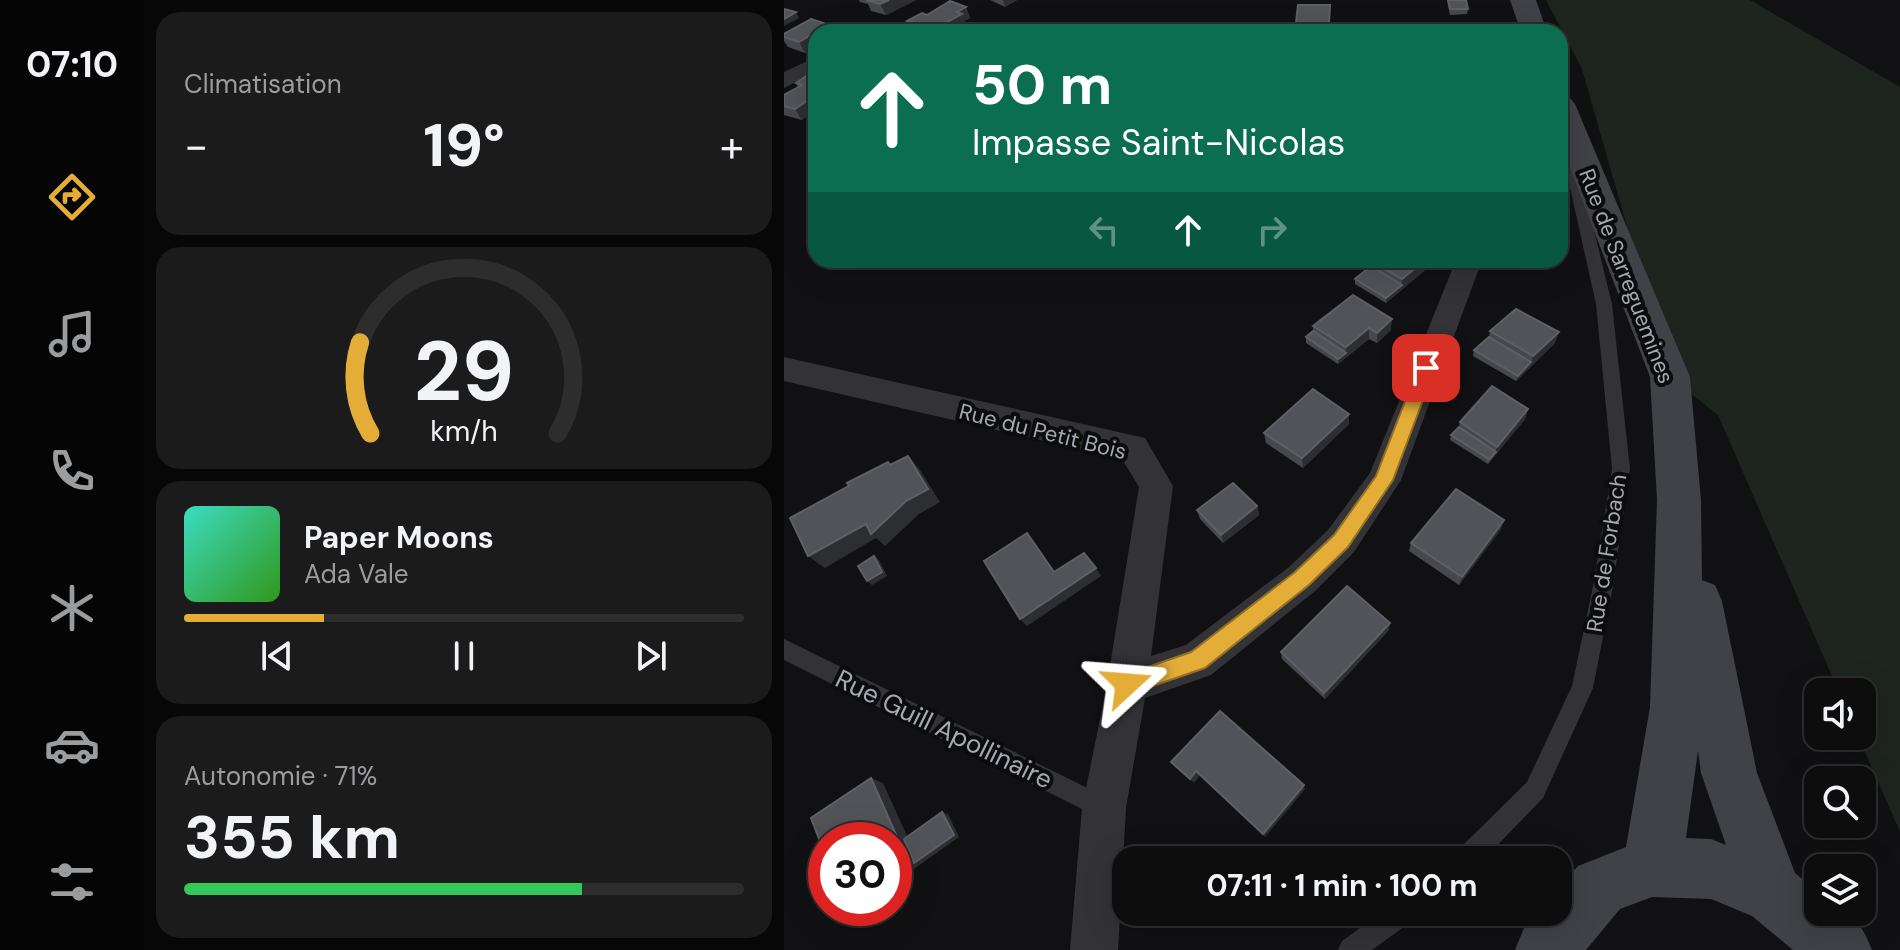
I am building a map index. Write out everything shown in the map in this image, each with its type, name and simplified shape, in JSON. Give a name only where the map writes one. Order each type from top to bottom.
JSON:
[{"type":"main road","points":[[1523,0],[1531,24]]},
{"type":"main road","name":"Rue de Sarreguemines","points":[[1568,124],[1670,377],[1679,500],[1677,707],[1652,867]]},
{"type":"main road","name":"Rue de Sarreguemines","points":[[1679,500],[1729,773],[1773,894]]},
{"type":"main road","points":[[1546,950],[1599,887],[1652,867],[1711,869],[1773,894],[1841,950]]},
{"type":"street","points":[[784,81],[808,68]]},
{"type":"street","points":[[1127,684],[1197,661],[1302,579],[1341,541],[1384,480],[1465,268]]},
{"type":"street","name":"Rue du Petit Bois","points":[[784,369],[1133,448],[1156,486],[1127,684],[1104,808],[1094,950]]},
{"type":"lane","name":"Rue de Forbach","points":[[1480,846],[1535,790],[1582,688],[1603,586],[1621,469],[1604,304],[1568,150]]},
{"type":"lane","name":"Rue Guill Apollinaire","points":[[784,649],[1104,808]]},
{"type":"lane","points":[[1351,950],[1384,926]]},
{"type":"shaded area","points":[[1546,0],[1750,0],[1900,87],[1900,832],[1876,777],[1876,766],[1871,766],[1864,750],[1876,750],[1876,678],[1833,678],[1718,415],[1670,377],[1582,69],[1568,42],[1568,24],[1559,24]]},
{"type":"building","points":[[866,0],[889,0],[880,4]]},
{"type":"building","points":[[1448,0],[1466,0],[1468,9],[1450,9]]},
{"type":"building","points":[[950,1],[966,7],[957,12],[962,14],[943,24],[907,21],[922,13],[927,15]]},
{"type":"building","points":[[1298,5],[1330,5],[1329,23],[1296,23]]},
{"type":"building","points":[[784,9],[796,12],[784,19]]},
{"type":"building","points":[[811,19],[826,24],[808,24],[808,37],[799,42],[784,37],[784,34]]},
{"type":"building","points":[[808,75],[808,100],[795,109],[784,106],[784,95],[802,85],[796,83]]},
{"type":"building","points":[[1369,268],[1374,268],[1402,285],[1386,298],[1355,279]]},
{"type":"building","points":[[1383,268],[1415,268],[1402,279]]},
{"type":"building","points":[[1353,295],[1392,319],[1377,333],[1369,328],[1346,347],[1313,326]]},
{"type":"building","points":[[1516,309],[1559,332],[1533,356],[1490,331]]},
{"type":"building","points":[[1313,331],[1346,353],[1338,359],[1306,337]]},
{"type":"building","points":[[1489,337],[1531,362],[1518,376],[1474,350]]},
{"type":"building","points":[[1492,386],[1528,409],[1497,447],[1460,422]]},
{"type":"building","points":[[1313,389],[1349,414],[1302,458],[1264,433]]},
{"type":"building","points":[[1459,427],[1496,452],[1489,459],[1451,435]]},
{"type":"building","points":[[908,456],[928,489],[906,501],[871,534],[866,524],[808,556],[790,518],[849,486],[847,483],[888,462],[890,465]]},
{"type":"building","points":[[1233,483],[1257,506],[1221,535],[1197,510]]},
{"type":"building","points":[[1456,489],[1504,520],[1462,577],[1411,543]]},
{"type":"building","points":[[1027,533],[1054,572],[1084,553],[1096,568],[1020,619],[984,561]]},
{"type":"building","points":[[874,556],[882,572],[867,581],[858,566]]},
{"type":"building","points":[[1347,586],[1390,623],[1324,693],[1281,652]]},
{"type":"building","points":[[1220,711],[1304,785],[1263,834],[1196,771],[1190,779],[1171,762]]},
{"type":"building","points":[[871,778],[890,822],[813,822],[811,818]]},
{"type":"building","points":[[942,812],[954,835],[914,863],[912,833]]},
{"type":"route","points":[[1127,684],[1197,661],[1302,579],[1341,541],[1384,480],[1426,368]]}]
